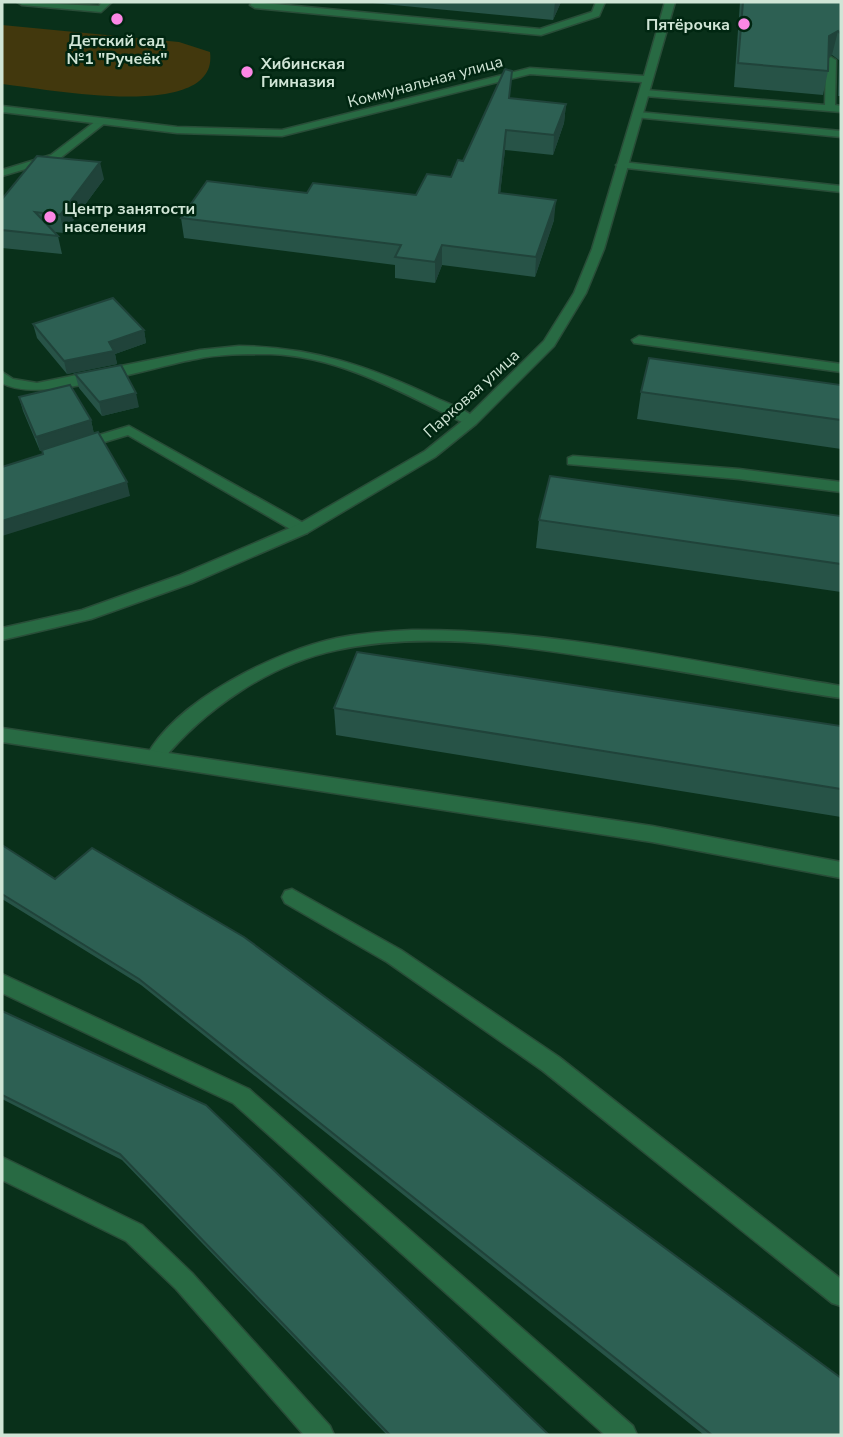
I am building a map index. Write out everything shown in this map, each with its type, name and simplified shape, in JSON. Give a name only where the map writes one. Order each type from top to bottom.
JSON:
[{"type":"street","points":[[22,2],[101,9],[107,2]]},
{"type":"street","points":[[257,2],[255,5],[541,32],[596,14],[600,2]]},
{"type":"street","name":"Парковая улица","points":[[2,634],[85,615],[186,579],[302,528],[430,454],[471,421],[549,343],[580,293],[598,249],[670,2]]},
{"type":"street","points":[[645,93],[836,109],[831,60]]},
{"type":"street","name":"Коммунальная улица","points":[[2,109],[100,122],[252,134],[282,133],[530,71],[649,79]]},
{"type":"street","points":[[638,116],[841,134]]},
{"type":"street","points":[[2,173],[55,157],[100,122]]},
{"type":"street","points":[[622,165],[841,189]]},
{"type":"street","points":[[639,340],[841,368]]},
{"type":"street","points":[[2,376],[9,382],[37,387],[231,349],[288,352],[342,362],[372,372],[471,421]]},
{"type":"street","points":[[65,450],[129,430],[302,528]]},
{"type":"street","points":[[573,461],[739,474],[841,487]]},
{"type":"street","points":[[155,757],[182,725],[204,708],[283,663],[335,645],[407,635],[481,637],[570,647],[841,692]]},
{"type":"street","points":[[2,735],[652,834],[841,870]]},
{"type":"street","points":[[292,897],[394,956],[551,1064],[841,1294]]},
{"type":"street","points":[[2,983],[241,1096],[624,1435]]},
{"type":"street","points":[[2,1168],[134,1233],[184,1281],[321,1435]]},
{"type":"shaded area","points":[[2,25],[179,42],[210,52],[206,74],[187,88],[159,95],[88,95],[2,84]]},
{"type":"building","points":[[743,2],[841,2],[841,34],[838,31],[829,36],[828,71],[738,63]]},
{"type":"building","points":[[505,69],[512,71],[509,98],[566,104],[554,135],[506,130],[499,193],[556,200],[536,257],[442,245],[435,262],[395,257],[401,245],[181,218],[207,181],[307,193],[313,183],[416,195],[427,174],[451,177],[458,160],[463,161]]},
{"type":"building","points":[[37,156],[100,162],[60,215],[35,212],[58,236],[2,230],[2,199]]},
{"type":"building","points":[[113,298],[144,330],[109,342],[114,351],[64,361],[33,324]]},
{"type":"building","points":[[649,358],[841,385],[841,420],[641,392]]},
{"type":"building","points":[[121,365],[136,393],[99,402],[75,374]]},
{"type":"building","points":[[70,385],[91,420],[36,437],[19,397]]},
{"type":"building","points":[[98,432],[127,482],[2,521],[2,467],[43,454],[42,450]]},
{"type":"building","points":[[550,476],[841,516],[841,564],[539,520]]},
{"type":"building","points":[[357,652],[841,726],[841,789],[334,708]]},
{"type":"building","points":[[2,845],[55,879],[92,848],[244,937],[841,1378],[841,1435],[712,1435],[139,979],[2,894]]},
{"type":"building","points":[[2,1011],[206,1105],[549,1435],[390,1435],[120,1154],[2,1095]]},
{"type":"place","name":"Детский сад №1 \"Ручеёк\"","points":[[117,19]]},
{"type":"place","name":"Пятёрочка","points":[[744,24]]},
{"type":"place","name":"Хибинская Гимназия","points":[[247,72]]},
{"type":"place","name":"Центр занятости населения","points":[[50,217]]}]
